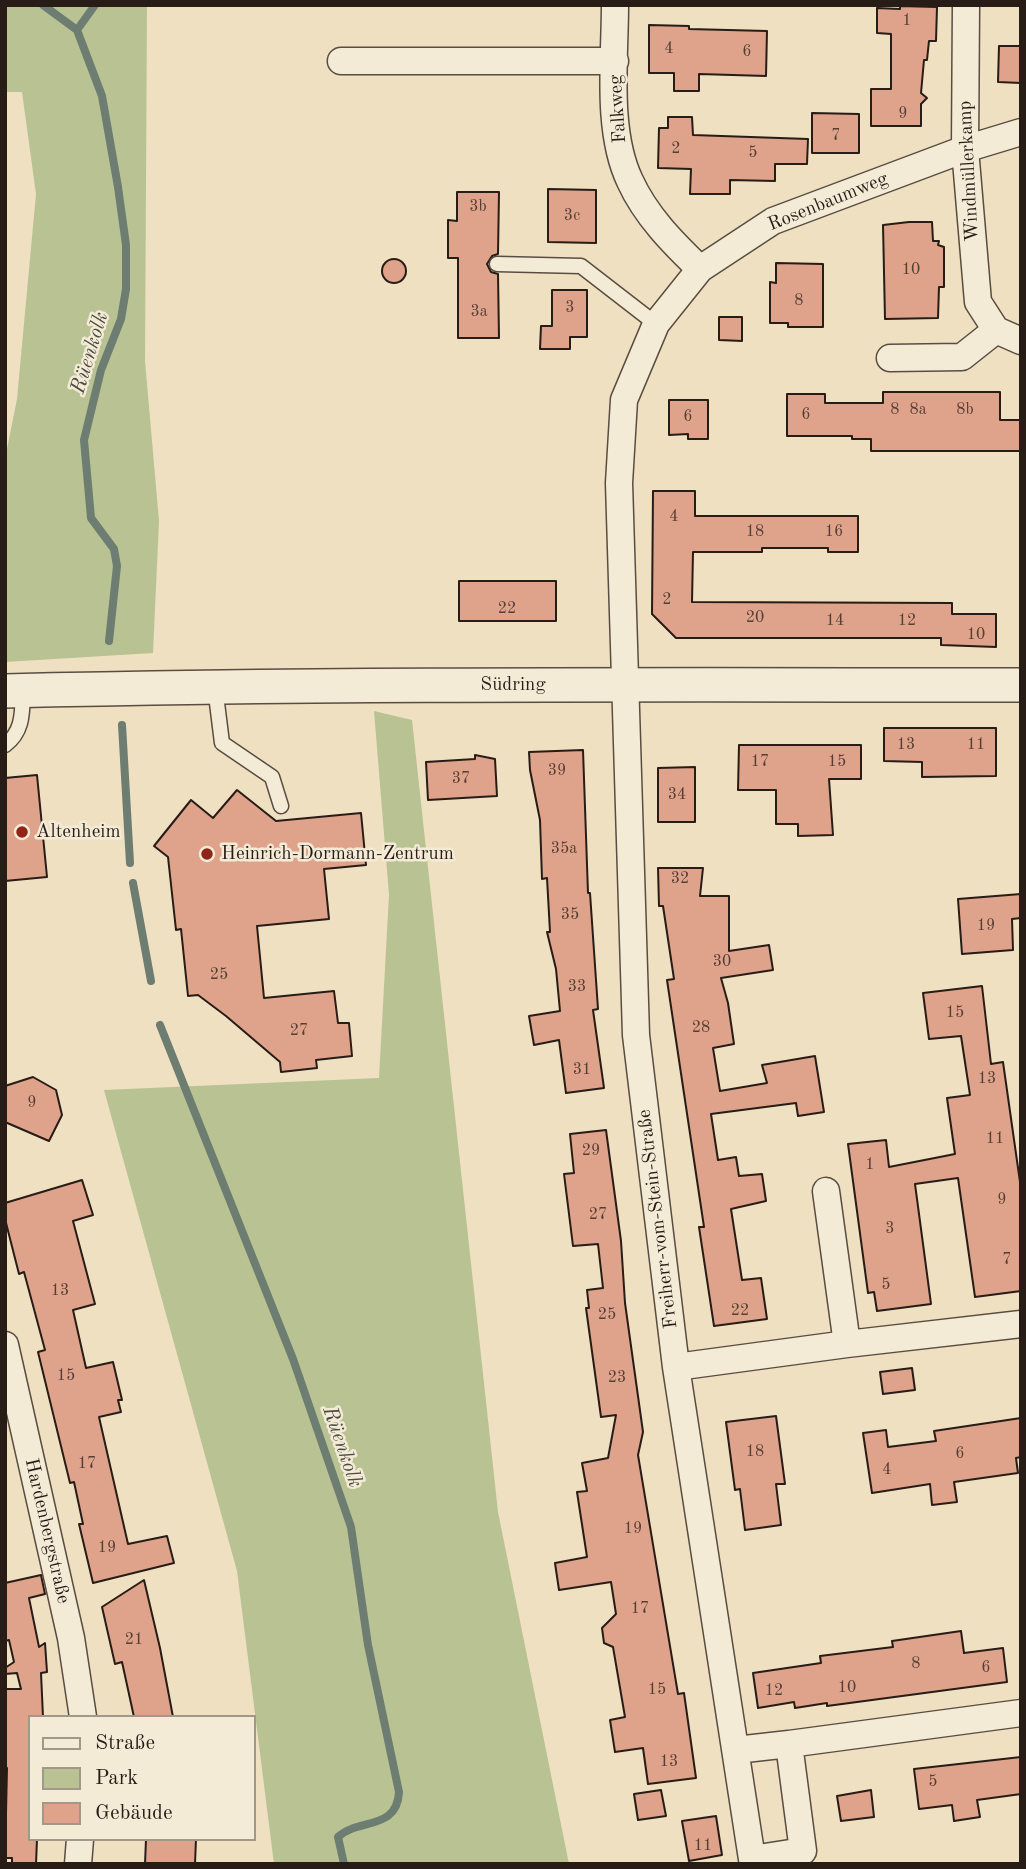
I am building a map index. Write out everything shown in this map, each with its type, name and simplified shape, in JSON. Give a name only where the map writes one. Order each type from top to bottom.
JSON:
[{"type":"street","name":"Falkweg","points":[[615,5],[615,120],[619,148],[628,179],[657,224],[700,270]]},
{"type":"street","name":"Windmüllerkamp","points":[[966,5],[965,149],[978,302],[996,330]]},
{"type":"street","points":[[341,61],[615,61]]},
{"type":"street","name":"Rosenbaumweg","points":[[624,684],[619,483],[624,400],[656,324],[700,270],[773,221],[965,149],[1021,132]]},
{"type":"street","points":[[890,358],[962,357],[996,330],[1021,341]]},
{"type":"street","name":"Südring","points":[[14,690],[624,684],[1021,685]]},
{"type":"street","name":"Freiherr-vom-Stein-Straße","points":[[624,684],[636,1035],[676,1367],[752,1859],[803,1851],[789,1744]]},
{"type":"street","points":[[826,1191],[847,1344]]},
{"type":"street","points":[[676,1367],[1021,1324]]},
{"type":"street","name":"Hardenbergstraße","points":[[5,1345],[71,1638],[83,1715]]},
{"type":"street","points":[[736,1750],[1021,1713]]},
{"type":"street","points":[[78,1864],[80,1841]]},
{"type":"lane","points":[[497,264],[581,266],[656,324]]},
{"type":"lane","points":[[215,687],[222,743],[272,777],[281,806]]},
{"type":"lane","points":[[5,745],[14,738],[22,722],[14,690]]},
{"type":"green space","points":[[5,5],[147,5],[145,361],[159,521],[153,653],[5,662],[5,459],[17,399],[36,194],[22,92],[5,92]]},
{"type":"green space","points":[[374,711],[412,720],[498,1512],[569,1864],[274,1864],[237,1571],[104,1090],[379,1078],[389,895]]},
{"type":"building","points":[[900,6],[937,7],[936,41],[929,41],[927,60],[924,60],[921,93],[927,98],[921,104],[921,126],[871,126],[871,89],[891,89],[891,34],[877,33],[877,8],[900,9]]},
{"type":"building","points":[[649,25],[767,31],[766,76],[699,74],[699,91],[674,91],[674,73],[649,73]]},
{"type":"building","points":[[999,46],[1021,46],[1021,83],[998,82]]},
{"type":"building","points":[[812,113],[859,114],[859,153],[812,153]]},
{"type":"building","points":[[668,117],[692,117],[693,135],[808,139],[807,164],[775,164],[775,181],[730,180],[730,194],[690,194],[691,169],[658,168],[659,128],[668,128]]},
{"type":"building","points":[[548,189],[596,190],[596,243],[548,242]]},
{"type":"building","points":[[457,192],[499,192],[498,254],[492,256],[487,264],[491,272],[498,274],[499,338],[458,338],[458,258],[448,258],[448,220],[457,221]]},
{"type":"building","points":[[932,222],[933,241],[939,241],[938,245],[944,247],[944,287],[939,287],[938,318],[885,319],[883,225]]},
{"type":"building","points":[[394,259],[403,262],[406,271],[403,280],[394,283],[385,280],[382,271],[385,262]]},
{"type":"building","points":[[776,263],[823,264],[823,327],[788,327],[788,323],[770,323],[770,282],[776,283]]},
{"type":"building","points":[[552,290],[587,290],[587,337],[570,337],[570,349],[540,349],[541,326],[552,326]]},
{"type":"building","points":[[719,317],[742,317],[742,341],[719,340]]},
{"type":"building","points":[[883,392],[1000,392],[1000,420],[1021,420],[1021,451],[871,451],[871,439],[852,439],[852,436],[787,436],[787,394],[825,394],[825,403],[883,403]]},
{"type":"building","points":[[669,400],[708,400],[708,439],[688,439],[688,434],[669,435]]},
{"type":"building","points":[[653,491],[695,491],[695,516],[858,516],[858,552],[828,552],[828,548],[762,548],[762,552],[693,552],[692,602],[952,603],[952,614],[996,614],[996,647],[941,645],[941,638],[676,638],[652,614]]},
{"type":"building","points":[[459,581],[556,581],[556,621],[459,621]]},
{"type":"building","points":[[884,728],[996,728],[996,776],[922,777],[922,762],[884,761]]},
{"type":"building","points":[[739,745],[861,745],[861,779],[829,779],[833,835],[798,836],[798,824],[776,824],[776,790],[738,790]]},
{"type":"building","points":[[583,750],[588,893],[598,1009],[593,1010],[604,1088],[566,1093],[559,1040],[534,1045],[529,1016],[560,1011],[556,969],[547,932],[550,932],[547,878],[542,879],[540,820],[529,752]]},
{"type":"building","points":[[475,755],[495,759],[497,796],[428,800],[426,762],[475,759]]},
{"type":"building","points":[[695,767],[695,822],[658,822],[658,768]]},
{"type":"building","name":"Altenheim","points":[[37,775],[47,877],[5,881],[5,778]]},
{"type":"building","points":[[237,790],[276,821],[361,813],[366,865],[324,869],[329,919],[257,926],[264,998],[334,991],[338,1023],[349,1023],[352,1056],[316,1060],[317,1068],[281,1072],[280,1062],[226,1016],[198,995],[188,996],[181,929],[176,930],[168,857],[154,846],[191,800],[213,818]]},
{"type":"building","points":[[658,868],[703,868],[700,896],[729,896],[729,951],[769,945],[773,970],[721,978],[734,1044],[713,1048],[720,1091],[767,1083],[762,1065],[815,1056],[824,1112],[798,1116],[796,1103],[711,1114],[718,1160],[736,1157],[739,1176],[762,1174],[766,1201],[731,1209],[742,1280],[761,1278],[767,1319],[714,1326],[699,1227],[704,1227],[667,980],[674,979],[663,906],[659,906]]},
{"type":"building","points":[[1021,894],[1021,918],[1012,919],[1013,950],[962,954],[958,899]]},
{"type":"building","points":[[982,986],[991,1064],[1003,1062],[1021,1189],[1021,1291],[975,1297],[958,1178],[915,1184],[931,1304],[877,1311],[874,1292],[868,1293],[848,1144],[886,1140],[889,1167],[955,1154],[947,1098],[970,1095],[961,1036],[929,1039],[923,993]]},
{"type":"building","points":[[33,1077],[56,1090],[62,1115],[49,1141],[5,1122],[5,1086]]},
{"type":"building","points":[[606,1130],[621,1241],[625,1303],[643,1432],[638,1455],[678,1694],[684,1693],[696,1778],[648,1784],[643,1748],[615,1752],[610,1720],[625,1717],[613,1647],[604,1643],[602,1628],[616,1614],[611,1582],[559,1590],[555,1563],[587,1557],[577,1492],[587,1491],[582,1463],[608,1458],[616,1415],[601,1417],[586,1308],[589,1308],[587,1290],[603,1288],[598,1244],[573,1246],[564,1174],[574,1173],[570,1134]]},
{"type":"building","points":[[82,1180],[93,1215],[73,1221],[95,1304],[73,1310],[86,1368],[113,1362],[122,1400],[118,1400],[121,1412],[99,1417],[128,1544],[167,1536],[174,1563],[93,1583],[79,1524],[83,1524],[74,1482],[70,1483],[38,1352],[45,1350],[24,1272],[19,1274],[5,1219],[5,1203]]},
{"type":"building","points":[[912,1368],[915,1390],[883,1394],[880,1372]]},
{"type":"building","points":[[776,1416],[785,1484],[776,1484],[781,1525],[745,1530],[740,1489],[735,1490],[726,1422]]},
{"type":"building","points":[[1021,1418],[1021,1457],[1016,1458],[1018,1473],[954,1482],[957,1502],[932,1505],[930,1484],[872,1493],[863,1433],[886,1430],[888,1447],[936,1441],[934,1431]]},
{"type":"building","points":[[41,1575],[45,1594],[29,1598],[39,1647],[45,1643],[47,1672],[41,1673],[43,1715],[28,1715],[28,1841],[37,1841],[36,1864],[12,1864],[12,1858],[5,1858],[5,1689],[21,1689],[17,1673],[5,1674],[5,1668],[14,1662],[9,1640],[5,1641],[5,1583]]},
{"type":"building","points":[[144,1580],[173,1715],[134,1715],[122,1662],[115,1664],[102,1607]]},
{"type":"building","points":[[961,1631],[964,1653],[1003,1648],[1007,1682],[827,1706],[827,1703],[795,1708],[794,1702],[758,1708],[753,1673],[821,1663],[820,1656],[893,1647],[892,1641]]},
{"type":"building","points":[[1021,1757],[1021,1794],[977,1800],[980,1817],[954,1821],[952,1805],[919,1809],[914,1769]]},
{"type":"building","points":[[661,1790],[666,1816],[638,1820],[634,1794]]},
{"type":"building","points":[[871,1790],[874,1817],[841,1821],[837,1796]]},
{"type":"building","points":[[716,1816],[722,1855],[689,1861],[682,1821]]},
{"type":"building","points":[[146,1841],[196,1841],[195,1864],[145,1864]]},
{"type":"waterway","name":"Rüenkolk","points":[[43,5],[77,30],[102,96],[126,245],[126,289],[121,319],[101,370],[84,440],[91,518],[114,549],[117,566],[109,641]]},
{"type":"waterway","points":[[77,30],[95,5]]},
{"type":"waterway","name":"Rüenkolk","points":[[122,725],[130,863]]},
{"type":"waterway","name":"Rüenkolk","points":[[133,883],[151,981]]},
{"type":"waterway","name":"Rüenkolk","points":[[160,1025],[293,1359],[351,1527],[368,1645],[399,1792],[397,1804],[391,1813],[375,1822],[346,1831],[338,1837],[344,1864]]},
{"type":"place","name":"Altenheim","points":[[22,832]]},
{"type":"place","name":"Heinrich-Dormann-Zentrum","points":[[207,854]]}]
